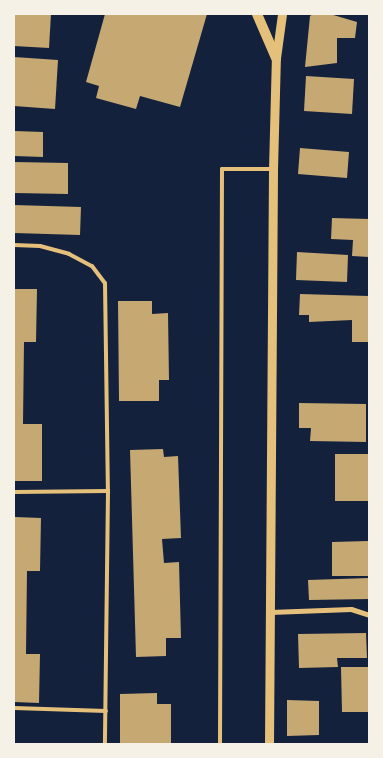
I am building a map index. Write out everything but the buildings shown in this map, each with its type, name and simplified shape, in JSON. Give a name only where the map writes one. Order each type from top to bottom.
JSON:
[{"type":"main road","points":[[257,14],[276,58]]},
{"type":"street","points":[[269,744],[273,169],[276,58],[282,14]]},
{"type":"street","points":[[270,612],[351,609],[369,615]]},
{"type":"lane","points":[[220,744],[222,169],[273,169]]},
{"type":"lane","points":[[14,244],[40,246],[69,254],[92,266],[105,283],[108,492],[105,744]]},
{"type":"lane","points":[[14,492],[108,492]]},
{"type":"lane","points":[[14,708],[106,710]]}]
